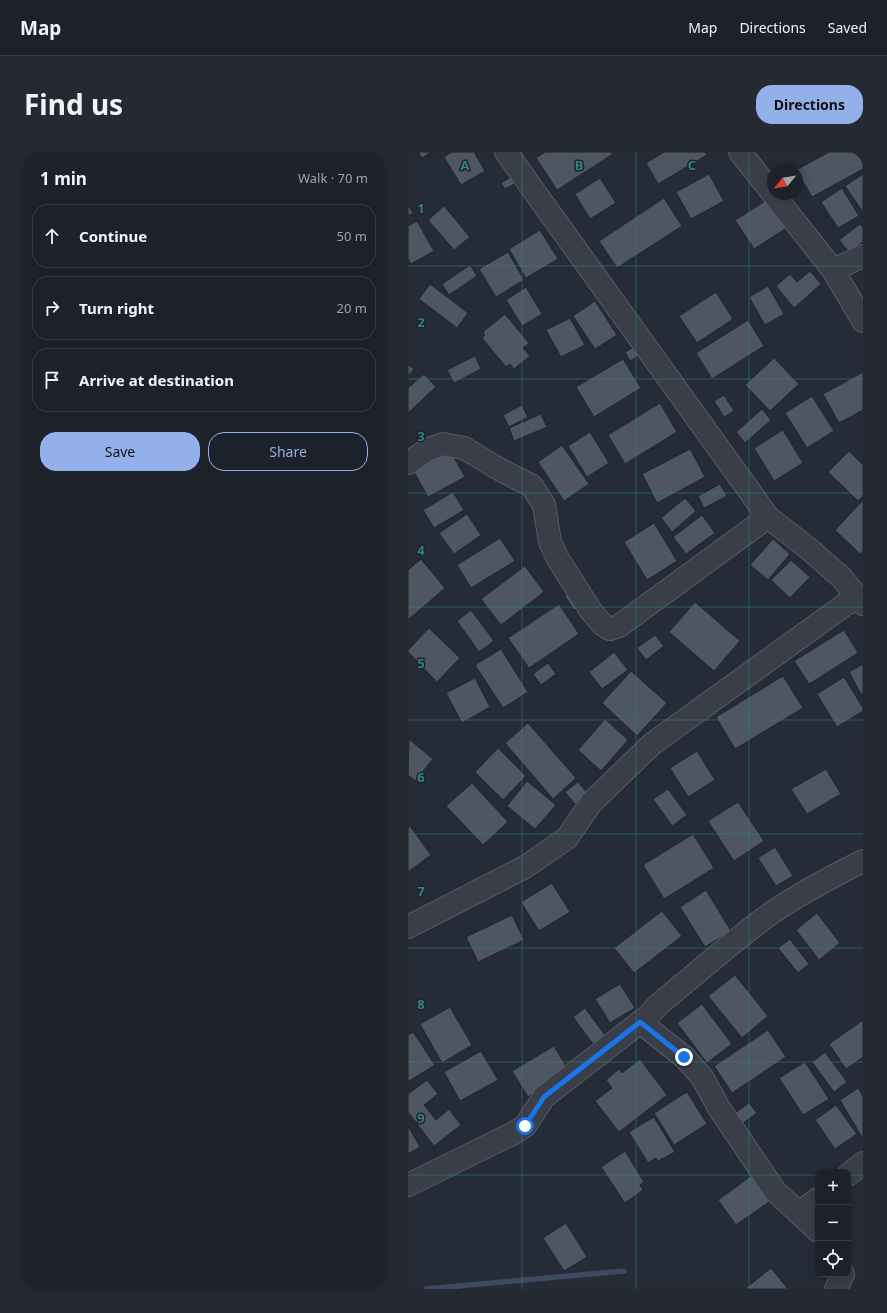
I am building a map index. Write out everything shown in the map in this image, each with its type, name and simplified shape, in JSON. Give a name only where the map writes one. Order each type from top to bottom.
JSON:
[{"type":"street","points":[[408,927],[525,868],[567,838],[591,803],[652,744],[860,600],[842,578],[809,549],[768,517],[506,152]]},
{"type":"street","points":[[740,152],[833,270],[863,321]]},
{"type":"street","points":[[833,270],[863,256]]},
{"type":"street","points":[[408,463],[427,450],[443,444],[464,448],[499,470],[532,486],[544,505],[550,542],[558,559],[591,611],[603,625],[610,629],[619,626],[768,517]]},
{"type":"street","points":[[408,1185],[514,1134],[525,1126],[544,1097],[640,1022],[748,931],[770,914],[836,874],[863,861]]},
{"type":"street","points":[[640,1022],[684,1057],[702,1077],[719,1108],[775,1191],[815,1228]]},
{"type":"street","points":[[851,1173],[863,1163]]},
{"type":"street","points":[[799,1213],[815,1201]]},
{"type":"street","points":[[836,1289],[842,1277]]},
{"type":"building","points":[[418,152],[431,152],[422,158]]},
{"type":"building","points":[[452,152],[474,152],[485,171],[461,185],[444,157]]},
{"type":"building","points":[[545,152],[611,152],[613,154],[557,190],[536,158]]},
{"type":"building","points":[[664,152],[705,152],[707,155],[658,184],[646,163]]},
{"type":"building","points":[[829,152],[863,152],[863,169],[812,197],[803,182],[803,166]]},
{"type":"building","points":[[709,174],[724,201],[691,219],[676,192]]},
{"type":"building","points":[[863,174],[863,212],[845,186]]},
{"type":"building","points":[[512,176],[516,183],[505,189],[501,183]]},
{"type":"building","points":[[600,178],[616,203],[590,219],[575,194]]},
{"type":"building","points":[[842,188],[859,216],[838,228],[821,202]]},
{"type":"building","points":[[664,198],[682,226],[617,268],[599,241]]},
{"type":"building","points":[[767,200],[771,200],[788,227],[754,249],[735,220]]},
{"type":"building","points":[[408,205],[413,213],[408,216]]},
{"type":"building","points":[[444,206],[470,237],[454,250],[428,220]]},
{"type":"building","points":[[417,221],[434,251],[411,264],[408,259],[408,226]]},
{"type":"building","points":[[860,224],[863,228],[863,242],[849,252],[839,240]]},
{"type":"building","points":[[540,230],[558,259],[526,278],[509,249]]},
{"type":"building","points":[[508,252],[524,280],[496,297],[479,269]]},
{"type":"building","points":[[470,265],[477,276],[449,295],[442,284]]},
{"type":"building","points":[[810,271],[821,284],[794,308],[776,286],[790,274],[797,282]]},
{"type":"building","points":[[430,284],[468,313],[457,328],[419,299]]},
{"type":"building","points":[[768,286],[784,314],[765,325],[749,297]]},
{"type":"building","points":[[526,287],[542,314],[522,326],[506,300]]},
{"type":"building","points":[[716,292],[733,319],[697,343],[679,316]]},
{"type":"building","points":[[595,301],[617,335],[595,349],[573,316]]},
{"type":"building","points":[[505,314],[529,343],[523,348],[530,356],[514,369],[510,364],[506,367],[482,338],[485,335],[483,332]]},
{"type":"building","points":[[570,318],[585,345],[561,357],[546,330]]},
{"type":"building","points":[[748,320],[764,346],[712,379],[696,353]]},
{"type":"building","points":[[638,345],[643,353],[630,361],[625,352]]},
{"type":"building","points":[[475,356],[481,369],[454,383],[447,370]]},
{"type":"building","points":[[774,358],[799,384],[770,411],[745,385]]},
{"type":"building","points":[[623,359],[641,388],[594,417],[576,387]]},
{"type":"building","points":[[408,364],[414,369],[408,376]]},
{"type":"building","points":[[863,372],[863,410],[839,423],[823,394]]},
{"type":"building","points":[[424,374],[436,387],[408,413],[408,388]]},
{"type":"building","points":[[724,395],[734,411],[724,417],[714,401]]},
{"type":"building","points":[[812,396],[834,431],[807,448],[785,413]]},
{"type":"building","points":[[660,403],[677,432],[625,464],[608,435]]},
{"type":"building","points":[[522,405],[528,417],[509,427],[503,415]]},
{"type":"building","points":[[762,409],[771,420],[745,443],[736,432]]},
{"type":"building","points":[[541,414],[547,427],[514,441],[509,428]]},
{"type":"building","points":[[783,430],[803,463],[774,481],[754,448]]},
{"type":"building","points":[[590,432],[609,463],[587,477],[568,446]]},
{"type":"building","points":[[562,445],[589,484],[564,501],[538,462]]},
{"type":"building","points":[[690,449],[705,477],[657,503],[642,474]]},
{"type":"building","points":[[450,450],[465,477],[428,497],[413,470]]},
{"type":"building","points":[[849,451],[863,465],[863,496],[858,501],[828,472]]},
{"type":"building","points":[[720,484],[727,496],[704,508],[698,496]]},
{"type":"building","points":[[453,492],[464,510],[434,528],[423,510]]},
{"type":"building","points":[[685,498],[696,511],[672,532],[661,518]]},
{"type":"building","points":[[863,500],[863,551],[860,554],[835,530]]},
{"type":"building","points":[[467,514],[481,535],[454,554],[439,533]]},
{"type":"building","points":[[702,515],[715,533],[686,554],[673,537]]},
{"type":"building","points":[[654,523],[677,561],[647,580],[624,542]]},
{"type":"building","points":[[500,538],[515,561],[471,588],[457,565]]},
{"type":"building","points":[[773,539],[790,554],[768,580],[750,565]]},
{"type":"building","points":[[421,559],[445,588],[408,620],[408,570]]},
{"type":"building","points":[[791,560],[810,577],[790,598],[771,580]]},
{"type":"building","points":[[525,566],[544,592],[501,625],[481,599]]},
{"type":"building","points":[[574,589],[583,604],[574,610],[565,596]]},
{"type":"building","points":[[695,602],[740,641],[714,671],[669,632]]},
{"type":"building","points":[[559,604],[579,634],[529,668],[508,638]]},
{"type":"building","points":[[471,610],[494,641],[479,652],[457,621]]},
{"type":"building","points":[[429,628],[460,658],[437,682],[408,652],[408,650]]},
{"type":"building","points":[[844,630],[858,653],[809,684],[794,661]]},
{"type":"building","points":[[655,635],[664,646],[646,660],[637,648]]},
{"type":"building","points":[[501,649],[528,692],[503,708],[475,665]]},
{"type":"building","points":[[614,652],[628,670],[602,689],[589,672]]},
{"type":"building","points":[[548,663],[556,674],[541,685],[533,674]]},
{"type":"building","points":[[863,664],[863,693],[861,694],[849,672]]},
{"type":"building","points":[[631,671],[667,703],[637,736],[602,703]]},
{"type":"building","points":[[783,676],[803,708],[735,749],[716,717]]},
{"type":"building","points":[[844,677],[863,708],[863,711],[837,727],[817,694]]},
{"type":"building","points":[[475,678],[490,707],[462,723],[446,693]]},
{"type":"building","points":[[605,719],[628,740],[601,771],[578,750]]},
{"type":"building","points":[[528,723],[576,778],[553,799],[505,743]]},
{"type":"building","points":[[409,739],[433,759],[415,781],[408,775]]},
{"type":"building","points":[[498,748],[526,776],[503,800],[475,772]]},
{"type":"building","points":[[697,751],[715,780],[688,797],[670,768]]},
{"type":"building","points":[[826,769],[841,794],[807,814],[791,789]]},
{"type":"building","points":[[527,781],[556,805],[535,829],[507,806]]},
{"type":"building","points":[[578,782],[588,794],[575,804],[565,792]]},
{"type":"building","points":[[472,783],[508,822],[483,845],[446,806]]},
{"type":"building","points":[[668,789],[687,815],[672,826],[653,799]]},
{"type":"building","points":[[738,802],[764,841],[734,861],[708,821]]},
{"type":"building","points":[[410,826],[431,855],[408,872],[408,828]]},
{"type":"building","points":[[693,834],[714,868],[664,899],[643,865]]},
{"type":"building","points":[[775,847],[793,876],[776,886],[758,858]]},
{"type":"building","points":[[552,883],[570,912],[539,931],[521,902]]},
{"type":"building","points":[[706,890],[731,931],[705,947],[680,907]]},
{"type":"building","points":[[662,911],[682,936],[634,973],[614,948]]},
{"type":"building","points":[[817,913],[840,943],[819,960],[796,930]]},
{"type":"building","points":[[512,915],[524,940],[478,962],[466,937]]},
{"type":"building","points":[[790,939],[809,964],[798,973],[778,948]]},
{"type":"building","points":[[735,975],[768,1016],[742,1038],[708,996]]},
{"type":"building","points":[[620,984],[635,1008],[610,1023],[595,999]]},
{"type":"building","points":[[702,1004],[732,1044],[707,1063],[677,1023]]},
{"type":"building","points":[[450,1007],[472,1045],[442,1063],[420,1024]]},
{"type":"building","points":[[585,1008],[605,1035],[593,1044],[573,1017]]},
{"type":"building","points":[[863,1020],[863,1057],[846,1069],[829,1044]]},
{"type":"building","points":[[768,1030],[786,1057],[732,1093],[714,1066]]},
{"type":"building","points":[[413,1032],[435,1065],[409,1081],[408,1035]]},
{"type":"building","points":[[554,1046],[569,1071],[528,1097],[512,1071]]},
{"type":"building","points":[[481,1051],[498,1080],[460,1101],[444,1072]]},
{"type":"building","points":[[825,1052],[847,1082],[834,1092],[812,1062]]},
{"type":"building","points":[[640,1059],[667,1095],[619,1132],[595,1101],[612,1088],[606,1080],[619,1069],[622,1073]]},
{"type":"building","points":[[805,1062],[829,1099],[803,1115],[779,1078]]},
{"type":"building","points":[[427,1080],[438,1094],[424,1105],[436,1120],[449,1109],[461,1125],[434,1146],[408,1112],[408,1094]]},
{"type":"building","points":[[858,1088],[863,1096],[863,1139],[840,1100]]},
{"type":"building","points":[[687,1092],[707,1124],[674,1145],[654,1113]]},
{"type":"building","points":[[749,1103],[757,1113],[743,1123],[735,1113]]},
{"type":"building","points":[[836,1105],[857,1134],[835,1149],[815,1120]]},
{"type":"building","points":[[654,1117],[675,1152],[658,1161],[656,1158],[648,1163],[629,1132]]},
{"type":"building","points":[[408,1126],[420,1147],[408,1154]]},
{"type":"building","points":[[625,1151],[644,1182],[640,1185],[643,1190],[625,1203],[601,1167]]},
{"type":"building","points":[[751,1176],[769,1202],[736,1225],[718,1200]]},
{"type":"building","points":[[566,1223],[587,1257],[564,1271],[543,1238]]},
{"type":"building","points":[[771,1268],[788,1289],[746,1288]]},
{"type":"waterway","points":[[426,1289],[624,1271]]},
{"type":"route","points":[[525,1126],[544,1097],[640,1022],[684,1057]]}]
